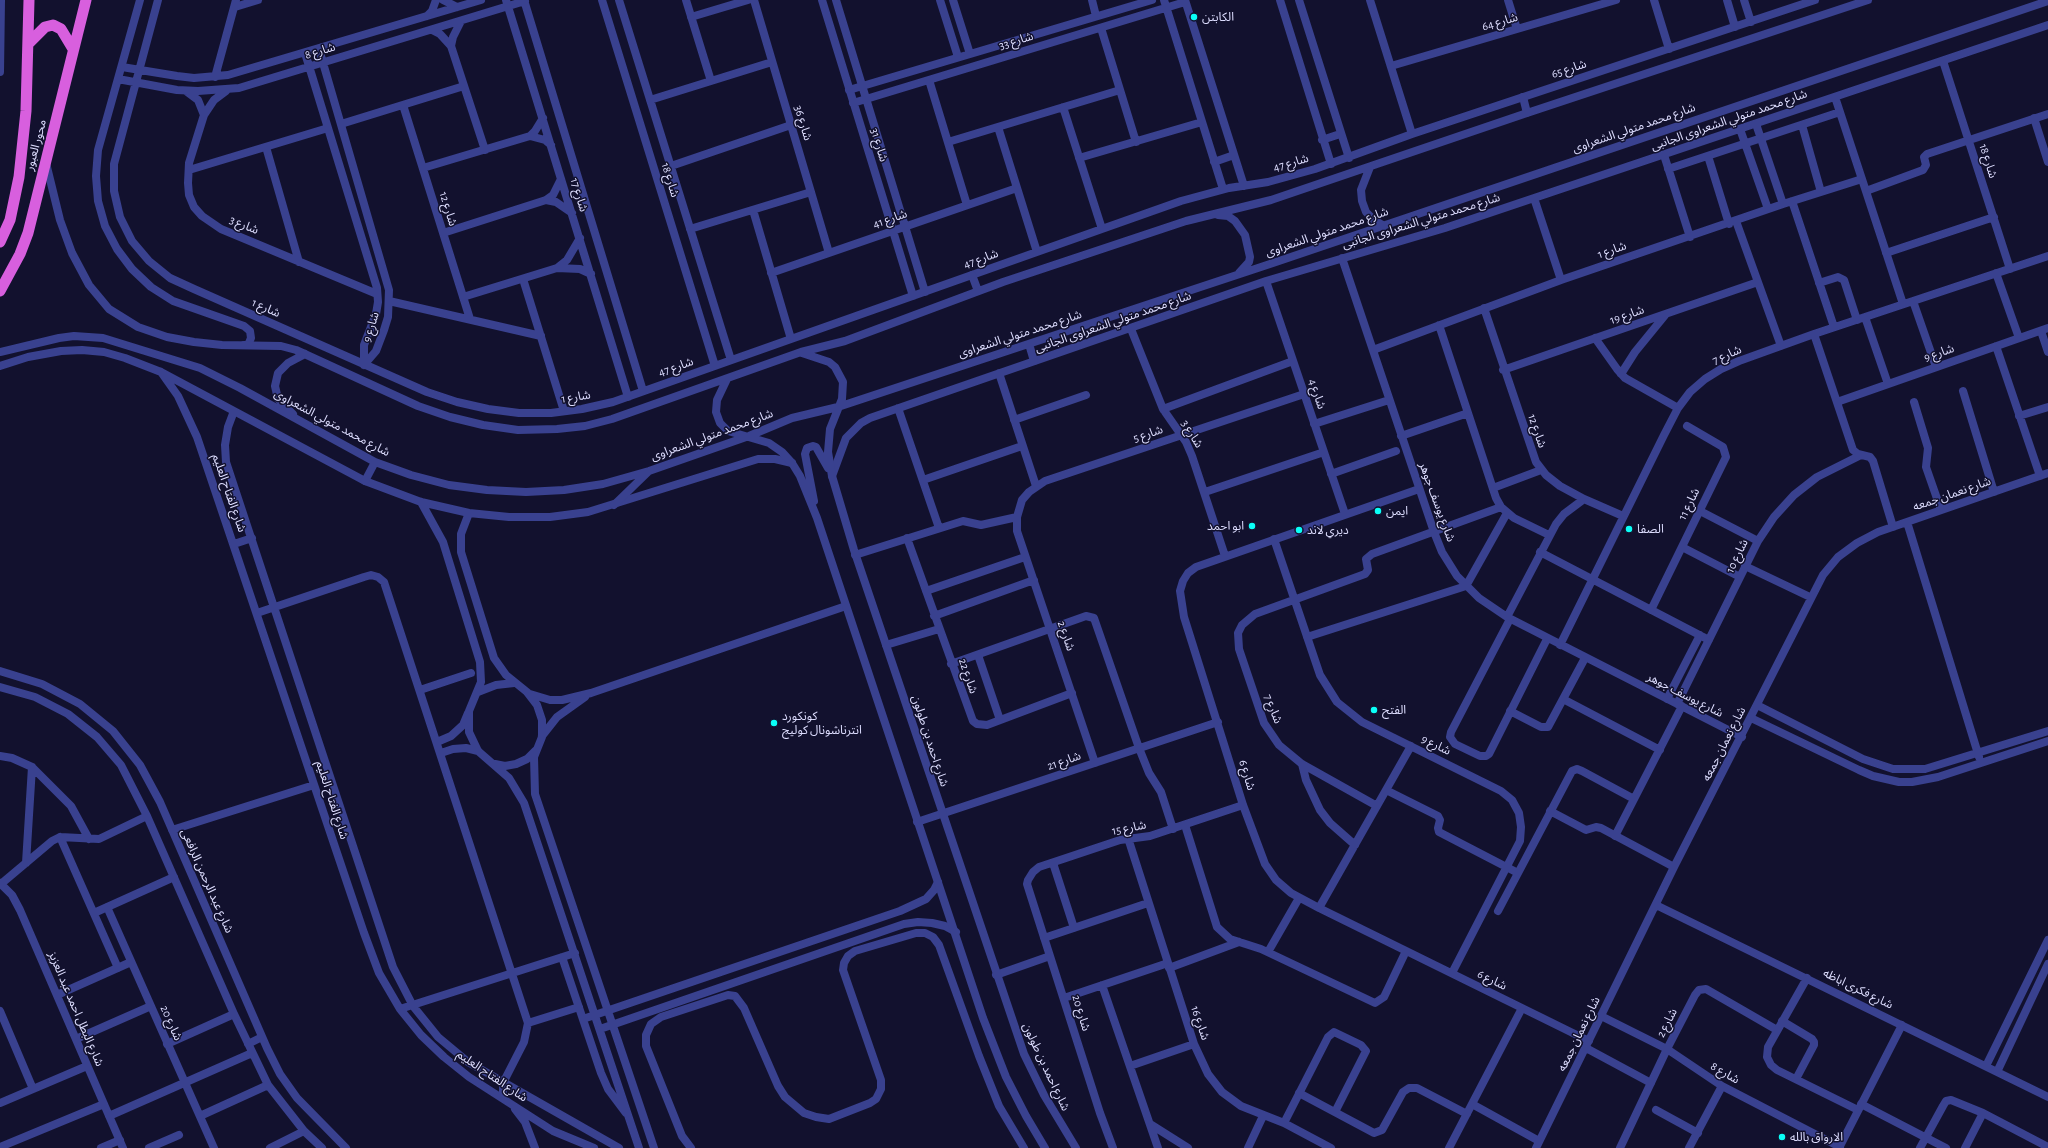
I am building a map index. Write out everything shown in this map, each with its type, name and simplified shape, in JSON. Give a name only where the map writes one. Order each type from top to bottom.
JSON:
[{"type":"highway","name":"محور العبور","points":[[0,242],[10,220],[19,177],[26,111],[29,0]]},
{"type":"highway","name":"محور العبور","points":[[0,291],[20,254],[28,233],[86,0]]},
{"type":"highway","points":[[28,44],[45,27],[53,25],[61,29],[73,49]]},
{"type":"street","points":[[0,72],[2,0]]},
{"type":"street","points":[[140,0],[98,150],[96,176],[98,201],[106,226],[117,249],[128,264],[151,287],[173,301],[244,326],[250,331],[251,338],[248,345],[244,345]]},
{"type":"street","name":"شارع 1","points":[[158,0],[114,164],[114,191],[120,217],[132,241],[149,261],[170,278],[427,392],[457,402],[488,409],[519,413],[564,411],[590,407],[643,392]]},
{"type":"street","points":[[216,76],[236,3],[258,0]]},
{"type":"street","points":[[427,16],[432,11],[436,0]]},
{"type":"street","points":[[443,0],[457,7]]},
{"type":"street","name":"شارع 8","points":[[122,67],[177,76],[216,76],[244,72],[481,0]]},
{"type":"street","name":"شارع 18","points":[[602,0],[715,366]]},
{"type":"street","name":"شارع 18","points":[[619,0],[731,360]]},
{"type":"street","points":[[686,0],[711,81]]},
{"type":"street","points":[[691,17],[748,0]]},
{"type":"street","name":"شارع 36","points":[[754,0],[829,252]]},
{"type":"street","name":"شارع 31","points":[[822,0],[912,296]]},
{"type":"street","name":"شارع 31","points":[[836,0],[924,292]]},
{"type":"street","points":[[940,0],[958,57]]},
{"type":"street","points":[[953,0],[970,54]]},
{"type":"street","points":[[1092,0],[1096,16]]},
{"type":"street","name":"شارع 33","points":[[849,90],[1152,0]]},
{"type":"street","points":[[1280,0],[1322,140],[1331,164]]},
{"type":"street","points":[[1299,0],[1340,134],[1349,158]]},
{"type":"street","points":[[1379,0],[1370,1],[1412,134]]},
{"type":"street","points":[[1508,0],[1516,29]]},
{"type":"street","name":"شارع 64","points":[[1390,66],[1616,0]]},
{"type":"street","points":[[1654,0],[1669,49]]},
{"type":"street","points":[[1727,0],[1735,27]]},
{"type":"street","points":[[1744,0],[1751,22]]},
{"type":"street","name":"شارع 65","points":[[1331,164],[1412,134],[1815,0]]},
{"type":"street","points":[[45,160],[60,220],[72,253],[89,285],[109,309],[138,327],[167,337],[222,345],[282,346],[305,354],[418,406],[450,417],[483,425],[518,430],[578,427],[612,420],[801,352],[845,342],[978,292],[1186,221],[1271,200],[1527,112],[1868,0]]},
{"type":"street","name":"شارع 8","points":[[118,79],[186,91],[239,88],[432,30],[507,3],[524,1]]},
{"type":"street","name":"شارع 17","points":[[524,1],[643,392]]},
{"type":"street","points":[[1185,1],[1244,186]]},
{"type":"street","name":"شارع 33","points":[[853,103],[1101,28],[1165,4],[1185,1]]},
{"type":"street","name":"شارع محمد متولي الشعراوى","points":[[0,352],[67,337],[88,336],[103,338],[200,368],[240,388],[375,462],[411,475],[449,484],[487,490],[526,492],[564,490],[603,484],[649,471],[749,436],[792,418],[838,406],[1384,226],[2048,1]]},
{"type":"street","name":"شارع 17","points":[[507,3],[628,397]]},
{"type":"street","points":[[1165,4],[1223,190]]},
{"type":"street","points":[[451,46],[453,37],[462,20]]},
{"type":"street","name":"شارع محمد متولي الشعراوى الجانبى","points":[[832,476],[842,447],[853,430],[870,418],[1266,281],[1445,228],[2048,25]]},
{"type":"street","points":[[1101,28],[1136,142]]},
{"type":"street","points":[[432,30],[446,39],[451,46],[484,150]]},
{"type":"street","name":"شارع 9","points":[[319,49],[389,290],[388,317],[376,351],[364,364]]},
{"type":"street","name":"شارع 9","points":[[304,53],[378,294],[376,314],[364,345],[364,364]]},
{"type":"street","name":"شارع 18","points":[[1943,61],[2010,269]]},
{"type":"street","points":[[650,100],[772,62]]},
{"type":"street","points":[[929,80],[967,205]]},
{"type":"street","points":[[341,124],[464,86]]},
{"type":"street","name":"شارع 3","points":[[228,89],[214,100],[204,115],[189,170],[189,196],[194,207],[202,216],[221,229],[378,294]]},
{"type":"street","points":[[948,142],[1120,90]]},
{"type":"street","points":[[186,91],[198,100],[204,115]]},
{"type":"street","points":[[1523,97],[1527,112]]},
{"type":"street","points":[[1835,97],[1903,304]]},
{"type":"street","name":"شارع 12","points":[[403,105],[470,319]]},
{"type":"street","points":[[1063,107],[1102,229]]},
{"type":"street","points":[[1668,169],[1840,112]]},
{"type":"street","points":[[1866,191],[1923,170],[1926,165],[1924,157],[1927,154],[2048,114]]},
{"type":"street","points":[[423,168],[530,136],[543,118]]},
{"type":"street","points":[[2034,118],[2048,162]]},
{"type":"street","points":[[1079,158],[1202,122]]},
{"type":"street","points":[[1756,124],[1783,204]]},
{"type":"street","points":[[671,166],[791,125]]},
{"type":"street","points":[[1802,125],[1821,192]]},
{"type":"street","points":[[998,127],[1037,252]]},
{"type":"street","points":[[189,170],[328,128]]},
{"type":"street","points":[[1740,129],[1768,209]]},
{"type":"street","points":[[1322,140],[1340,134]]},
{"type":"street","points":[[530,136],[545,140],[551,145]]},
{"type":"street","points":[[266,147],[299,262]]},
{"type":"street","points":[[1214,162],[1234,155]]},
{"type":"street","points":[[1664,155],[1690,236]]},
{"type":"street","points":[[1708,156],[1782,346]]},
{"type":"street","name":"شارع 47","points":[[643,392],[1181,201],[1223,190],[1268,182],[1331,164]]},
{"type":"street","points":[[1370,167],[1361,190],[1362,201],[1366,212],[1374,220],[1384,226]]},
{"type":"street","points":[[443,233],[546,200],[556,191],[561,179]]},
{"type":"street","name":"شارع 1","points":[[1373,350],[1561,280],[1792,201],[1862,180]]},
{"type":"street","name":"شارع 41","points":[[771,273],[1017,188]]},
{"type":"street","points":[[690,229],[811,192]]},
{"type":"street","points":[[1534,198],[1561,280]]},
{"type":"street","points":[[546,200],[560,205],[572,213]]},
{"type":"street","points":[[1792,201],[1834,327]]},
{"type":"street","points":[[752,210],[791,339]]},
{"type":"street","points":[[1214,214],[1228,216],[1241,228],[1244,235],[1250,257],[1249,262],[1237,275]]},
{"type":"street","points":[[1886,253],[1994,217]]},
{"type":"street","points":[[557,268],[570,255],[580,238]]},
{"type":"street","name":"شارع 7","points":[[1560,645],[1678,408],[1695,388],[1721,369],[1814,334],[2048,256]]},
{"type":"street","name":"شارع يوسف جوهر","points":[[1342,258],[1434,532],[1450,565],[1466,586],[1479,598],[1508,618],[1742,737]]},
{"type":"street","points":[[463,297],[557,268],[574,269],[590,274]]},
{"type":"street","points":[[1996,273],[2019,338]]},
{"type":"street","points":[[972,275],[978,292]]},
{"type":"street","points":[[1819,283],[1838,277],[1844,280],[1888,384]]},
{"type":"street","points":[[523,279],[564,411]]},
{"type":"street","name":"شارع 4","points":[[1266,281],[1345,514]]},
{"type":"street","name":"شارع 19","points":[[1503,370],[1758,282]]},
{"type":"street","points":[[389,301],[541,336]]},
{"type":"street","points":[[1914,301],[1936,367]]},
{"type":"street","name":"شارع 12","points":[[1484,308],[1532,455],[1541,470],[1552,481],[1584,500],[1623,516]]},
{"type":"street","points":[[1621,374],[1635,352],[1667,313]]},
{"type":"street","points":[[1439,325],[1493,488],[1504,510],[1549,535]]},
{"type":"street","name":"شارع 3","points":[[1131,328],[1163,409],[1192,456],[1225,556]]},
{"type":"street","points":[[2045,329],[2048,352]]},
{"type":"street","name":"شارع 9","points":[[1837,402],[2045,329]]},
{"type":"street","points":[[1814,334],[1853,450],[1861,455],[1868,456],[1873,461],[1893,526]]},
{"type":"street","points":[[1596,338],[1621,374],[1678,408]]},
{"type":"street","points":[[1029,344],[1034,361]]},
{"type":"street","points":[[1996,346],[2040,476]]},
{"type":"street","points":[[0,366],[28,357],[61,351],[82,350],[104,352],[124,358],[161,372],[365,481],[421,502],[469,513],[509,517],[550,517],[588,512],[758,459],[775,459],[792,463]]},
{"type":"street","name":"شارع احمد بن طولون","points":[[801,352],[821,358],[835,367],[840,374],[843,386],[842,399],[838,406],[828,440],[828,452],[832,476],[855,555],[1024,1054],[1044,1095],[1076,1148]]},
{"type":"street","points":[[304,423],[278,399],[275,386],[278,373],[288,363],[305,354]]},
{"type":"street","points":[[1163,409],[1293,361]]},
{"type":"street","name":"شارع الفتاح العليم","points":[[161,372],[188,416],[234,544],[366,940],[379,973],[400,1009],[421,1035],[444,1057],[470,1077],[553,1131],[594,1148]]},
{"type":"street","points":[[999,373],[1036,486]]},
{"type":"street","points":[[727,379],[717,400],[716,412],[720,423],[728,431],[769,443],[782,452],[792,463],[800,476],[818,518],[917,822],[956,932],[983,1018],[1006,1077],[1026,1116],[1045,1148]]},
{"type":"street","points":[[1963,391],[1994,492]]},
{"type":"street","name":"شارع 5","points":[[1017,517],[1022,500],[1036,486],[1304,394]]},
{"type":"street","points":[[1014,420],[1086,395]]},
{"type":"street","points":[[1314,424],[1389,400]]},
{"type":"street","points":[[1914,402],[1928,448],[1926,467],[1941,510]]},
{"type":"street","points":[[2019,416],[2048,407]]},
{"type":"street","points":[[898,408],[939,528]]},
{"type":"street","name":"شارع الفتاح العليم","points":[[234,411],[228,427],[225,444],[226,462],[393,967],[413,1006],[438,1037],[468,1062],[619,1148]]},
{"type":"street","points":[[1401,436],[1468,413]]},
{"type":"street","name":"شارع 11","points":[[1651,610],[1700,511],[1726,453],[1723,447],[1687,426]]},
{"type":"street","points":[[818,518],[805,454],[808,448],[813,446],[818,449],[832,476]]},
{"type":"street","points":[[923,480],[1022,446]]},
{"type":"street","points":[[1331,474],[1396,451]]},
{"type":"street","points":[[1205,492],[1324,452]]},
{"type":"street","name":"شارع 10","points":[[1615,836],[1660,750],[1709,640],[1758,541],[1774,517],[1799,490],[1830,470],[1861,455]]},
{"type":"street","points":[[365,481],[375,462]]},
{"type":"street","points":[[1493,488],[1541,470]]},
{"type":"street","points":[[614,505],[649,471]]},
{"type":"street","name":"شارع نعمان جمعه","points":[[1539,1145],[1674,867],[1742,737],[1810,597],[1823,575],[1838,557],[1857,543],[1893,526],[2048,474]]},
{"type":"street","name":"شارع 6","points":[[1419,489],[1196,567],[1188,573],[1182,581],[1180,591],[1184,617],[1243,805],[1265,864],[1283,887],[1299,898],[1522,1008],[1651,1083]]},
{"type":"street","points":[[1547,639],[1488,755],[1480,756],[1455,744],[1451,740],[1451,732],[1540,552],[1549,535],[1564,514],[1584,500]]},
{"type":"street","points":[[421,502],[444,542],[478,652],[481,672],[478,692],[462,725],[451,736],[437,742]]},
{"type":"street","points":[[1434,532],[1504,510]]},
{"type":"street","points":[[1307,637],[1466,586],[1504,510]]},
{"type":"street","points":[[1700,511],[1758,541]]},
{"type":"street","points":[[469,513],[461,534],[461,552],[490,648],[500,667],[514,683],[527,692],[550,700],[562,700],[591,693],[846,606]]},
{"type":"street","points":[[855,555],[963,521],[981,525],[1017,517]]},
{"type":"street","name":"شارع 2","points":[[1017,517],[1018,531],[1025,557],[1095,763]]},
{"type":"street","points":[[1907,522],[1981,762]]},
{"type":"street","name":"شارع 7","points":[[1377,806],[1302,764],[1279,745],[1264,723],[1238,641],[1240,629],[1247,619],[1294,600],[1364,575],[1368,570],[1366,562],[1369,555],[1434,532]]},
{"type":"street","points":[[234,544],[252,538]]},
{"type":"street","name":"شارع 22","points":[[907,538],[951,664],[973,721],[982,725],[1000,720],[1072,693]]},
{"type":"street","name":"شارع 9","points":[[1274,539],[1320,675],[1337,702],[1357,719],[1501,791],[1512,800],[1519,813],[1521,834],[1507,867],[1452,973]]},
{"type":"street","points":[[1682,547],[1740,577]]},
{"type":"street","points":[[1540,552],[1709,640]]},
{"type":"street","points":[[926,591],[1025,557]]},
{"type":"street","points":[[1746,566],[1810,597]]},
{"type":"street","points":[[257,613],[371,575],[378,577],[384,582],[513,973],[528,1023],[524,1042],[503,1083],[503,1098]]},
{"type":"street","points":[[934,616],[1034,580]]},
{"type":"street","points":[[951,664],[1050,628],[1086,616],[1092,616],[1096,620],[1139,748],[1149,773],[1161,792],[1173,829]]},
{"type":"street","points":[[886,645],[939,629]]},
{"type":"street","points":[[1667,699],[1700,635]]},
{"type":"street","points":[[978,655],[1000,720]]},
{"type":"street","points":[[1510,712],[1541,727],[1546,727],[1551,723],[1585,658]]},
{"type":"street","name":"شارع عبد الرحمن الرافعى","points":[[0,671],[49,687],[80,704],[113,731],[140,765],[160,802],[262,1037],[280,1074],[297,1098],[346,1148]]},
{"type":"street","points":[[420,690],[471,673]]},
{"type":"street","points":[[478,692],[496,685],[514,683]]},
{"type":"street","points":[[0,687],[35,697],[68,714],[97,737],[121,764],[147,816],[234,1014],[268,1085],[304,1131],[322,1148]]},
{"type":"street","points":[[527,692],[537,705],[542,720],[542,736]]},
{"type":"street","points":[[494,764],[505,766],[516,764],[527,759],[535,751],[542,736],[561,713],[591,693]]},
{"type":"street","points":[[1563,699],[1660,750]]},
{"type":"street","points":[[1757,705],[1863,759],[1878,766],[1893,769],[1925,769],[2048,731]]},
{"type":"street","points":[[469,711],[469,732],[478,750],[512,782],[524,803],[639,1148]]},
{"type":"street","points":[[1751,718],[1859,770],[1886,780],[1912,782],[1925,780],[2048,741]]},
{"type":"street","name":"شارع 21","points":[[917,822],[1218,722]]},
{"type":"street","points":[[1319,908],[1411,746]]},
{"type":"street","points":[[441,753],[453,749],[466,748],[478,750]]},
{"type":"street","points":[[535,751],[533,774],[535,794],[654,1148]]},
{"type":"street","points":[[0,756],[12,758],[32,767],[71,806],[89,839]]},
{"type":"street","points":[[1302,764],[1308,785],[1320,810],[1330,823],[1355,845]]},
{"type":"street","points":[[26,863],[32,767]]},
{"type":"street","points":[[1498,911],[1570,773],[1577,769],[1634,799]]},
{"type":"street","points":[[172,830],[314,785]]},
{"type":"street","points":[[1386,790],[1438,816],[1440,820],[1438,828],[1439,832],[1518,873]]},
{"type":"street","name":"شارع 15","points":[[1027,884],[1030,876],[1036,870],[1053,863],[1128,838],[1145,838],[1243,805]]},
{"type":"street","points":[[1550,811],[1586,830],[1599,827],[1674,867]]},
{"type":"street","points":[[0,883],[52,841],[60,837],[68,836],[89,839],[100,838],[147,816]]},
{"type":"street","points":[[1185,825],[1217,927],[1230,939],[1268,952],[1375,1003],[1384,997],[1406,951]]},
{"type":"street","points":[[60,837],[118,968]]},
{"type":"street","name":"شارع 16","points":[[1128,838],[1194,1044],[1208,1074],[1222,1092],[1241,1106],[1263,1116],[1284,1123],[1331,1148]]},
{"type":"street","points":[[1053,863],[1074,928]]},
{"type":"street","points":[[94,913],[174,877]]},
{"type":"street","points":[[583,1019],[900,911],[926,899],[934,890],[938,882]]},
{"type":"street","name":"شارع البطل احمد عبد العزيز","points":[[0,883],[12,895],[20,910],[123,1148]]},
{"type":"street","name":"شارع 20","points":[[1027,884],[1113,1148]]},
{"type":"street","points":[[1268,952],[1299,898]]},
{"type":"street","points":[[1044,938],[1148,903]]},
{"type":"street","name":"شارع فكرى اباظه","points":[[1656,905],[2048,1097]]},
{"type":"street","name":"شارع 20","points":[[107,907],[214,1148]]},
{"type":"street","points":[[600,1029],[904,924],[918,922],[932,923],[945,926],[956,932]]},
{"type":"street","points":[[691,1148],[682,1136],[646,1046],[646,1035],[651,1024],[661,1017],[728,995],[734,996],[744,1008],[784,1097],[804,1113],[829,1119],[870,1103],[876,1099],[881,1089],[881,1080],[843,970],[844,963],[848,956],[855,951],[916,933],[929,935],[939,945],[979,1056],[999,1106],[1024,1148]]},
{"type":"street","points":[[1986,1066],[2048,940]]},
{"type":"street","points":[[1064,998],[1239,942]]},
{"type":"street","points":[[400,1009],[574,953]]},
{"type":"street","points":[[996,975],[1050,956]]},
{"type":"street","points":[[562,957],[601,1073],[608,1089],[629,1116]]},
{"type":"street","points":[[57,995],[131,962]]},
{"type":"street","points":[[1997,1072],[2048,964]]},
{"type":"street","points":[[1807,978],[1768,1047],[1767,1057],[1771,1065],[1777,1070],[1926,1137],[1946,1148]]},
{"type":"street","points":[[1102,985],[1158,1148]]},
{"type":"street","name":"شارع 2","points":[[1620,1148],[1667,1049],[1699,990],[1706,989],[1777,1030]]},
{"type":"street","points":[[76,1039],[151,1006]]},
{"type":"street","points":[[528,1023],[579,1007]]},
{"type":"street","points":[[1449,1148],[1522,1008]]},
{"type":"street","points":[[0,1011],[33,1089]]},
{"type":"street","points":[[167,1044],[234,1014]]},
{"type":"street","name":"شارع 8","points":[[1601,1016],[1667,1049],[1722,1086],[1839,1147]]},
{"type":"street","points":[[1782,1022],[1812,1038],[1814,1042],[1814,1045],[1796,1079]]},
{"type":"street","points":[[1839,1147],[1902,1025]]},
{"type":"street","points":[[1284,1123],[1330,1035],[1334,1032],[1339,1033],[1361,1045],[1365,1048],[1366,1053],[1335,1112]]},
{"type":"street","points":[[248,1044],[262,1037]]},
{"type":"street","points":[[1130,1066],[1194,1044]]},
{"type":"street","points":[[109,1116],[252,1053]]},
{"type":"street","points":[[0,1103],[87,1066]]},
{"type":"street","points":[[200,1116],[268,1085]]},
{"type":"street","points":[[1689,1148],[1722,1086]]},
{"type":"street","points":[[1299,1093],[1374,1133],[1380,1132],[1384,1128],[1403,1092],[1413,1087],[1467,1114]]},
{"type":"street","points":[[1920,1148],[1946,1101],[1951,1100],[1983,1113],[2047,1144]]},
{"type":"street","points":[[511,1103],[525,1122],[535,1148]]},
{"type":"street","points":[[0,1147],[104,1104]]},
{"type":"street","points":[[1472,1104],[1539,1145]]},
{"type":"street","points":[[1656,1110],[1698,1133]]},
{"type":"street","points":[[1965,1148],[1983,1113]]},
{"type":"street","points":[[1248,1148],[1263,1116]]},
{"type":"street","points":[[1150,1124],[1188,1148]]},
{"type":"street","points":[[270,1148],[304,1131]]},
{"type":"street","points":[[149,1148],[179,1135]]},
{"type":"street","points":[[101,1148],[120,1140]]},
{"type":"street","points":[[577,1148],[586,1144]]},
{"type":"place","name":"الكابتن","points":[[1194,17]]},
{"type":"place","name":"ايمن","points":[[1378,511]]},
{"type":"place","name":"ابو احمد","points":[[1252,526]]},
{"type":"place","name":"الصفا","points":[[1629,529]]},
{"type":"place","name":"ديري لاند","points":[[1299,530]]},
{"type":"place","name":"الفتح","points":[[1374,710]]},
{"type":"place","name":"كونكورد انترناشونال كوليج","points":[[774,723]]},
{"type":"place","name":"الارواق بالله","points":[[1782,1137]]}]
